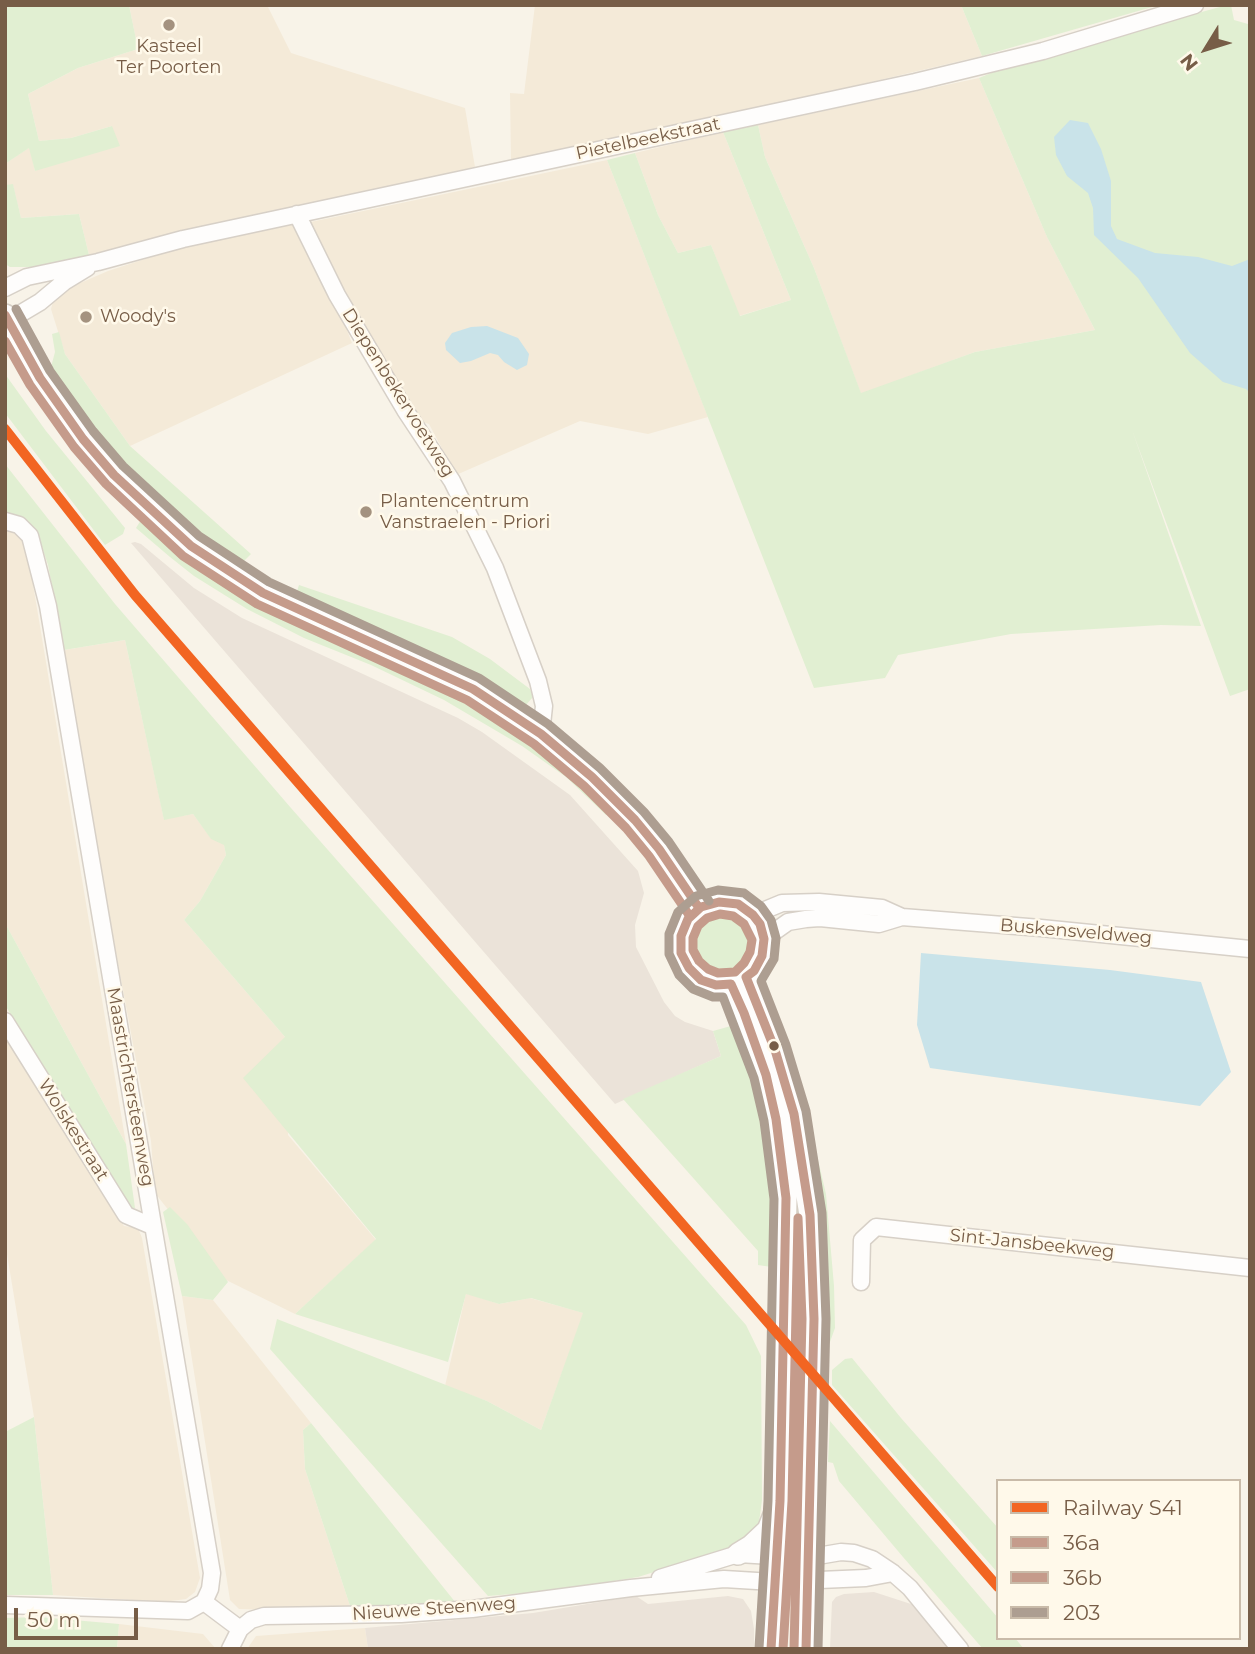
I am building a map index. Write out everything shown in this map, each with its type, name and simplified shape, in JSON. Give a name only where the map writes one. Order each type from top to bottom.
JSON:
[{"type":"main road","points":[[7,318],[40,378],[83,439],[114,475],[191,546],[263,593],[473,690],[541,733],[593,777],[635,820],[659,849],[699,908]]},
{"type":"main road","points":[[728,902],[738,904],[753,915],[759,921],[764,939],[762,956],[758,965],[738,981],[716,985],[701,979],[684,961],[681,936],[688,919],[699,908],[710,903],[728,902]]},
{"type":"main road","points":[[738,981],[744,1013],[766,1075],[779,1140],[786,1198],[780,1501],[771,1649]]},
{"type":"main road","points":[[738,981],[775,1050],[794,1114],[810,1215],[814,1319],[806,1558],[806,1649]]},
{"type":"main road","points":[[737,1554],[751,1546],[768,1530],[780,1501]]},
{"type":"street","name":"Pietelbeekstraat","points":[[5,288],[27,276],[97,262],[145,248],[915,82],[1043,51],[1195,5]]},
{"type":"street","name":"Diepenbekervoetweg","points":[[297,214],[337,295],[405,410],[452,481],[495,568],[538,681],[544,706],[541,733]]},
{"type":"street","name":"Pietelbeekstraat","points":[[7,318],[40,302],[64,282],[97,262]]},
{"type":"street","name":"Maastrichtersteenweg","points":[[5,521],[19,525],[30,536],[48,606],[212,1573],[211,1589],[204,1602]]},
{"type":"street","name":"Buskensveldweg","points":[[753,915],[782,903],[819,902],[882,908],[902,917],[1250,949]]},
{"type":"street","name":"Buskensveldweg","points":[[764,939],[788,922],[806,919],[879,924],[902,917]]},
{"type":"street","name":"Wolskestraat","points":[[5,1021],[126,1215],[152,1226]]},
{"type":"street","name":"Sint-Jansbeekweg","points":[[860,1282],[862,1240],[876,1227],[1250,1268]]},
{"type":"street","name":"Nieuwe Steenweg","points":[[631,1588],[737,1554],[806,1558],[841,1552],[854,1553],[872,1559],[910,1588],[960,1649]]},
{"type":"street","name":"Nieuwe Steenweg","points":[[240,1629],[251,1620],[264,1616],[401,1614],[472,1609],[724,1579],[806,1581],[840,1577],[866,1578],[893,1573]]},
{"type":"street","points":[[5,1605],[188,1611],[204,1602],[240,1629],[230,1649]]},
{"type":"shaded area","points":[[129,5],[267,5],[291,53],[465,108],[475,167],[89,255],[79,214],[21,218],[13,185],[5,185],[5,164],[30,147],[35,171],[112,126],[71,138],[39,141],[28,94],[78,68],[138,49]]},
{"type":"shaded area","points":[[535,5],[961,5],[982,56],[781,103],[511,160],[510,93],[524,94]]},
{"type":"shaded area","points":[[979,78],[1047,237],[1095,330],[975,352],[861,394],[814,268],[765,157],[758,125]]},
{"type":"shaded area","points":[[723,132],[791,300],[739,316],[711,245],[678,253],[658,215],[635,153]]},
{"type":"shaded area","points":[[607,160],[708,417],[648,434],[580,421],[456,475],[429,424],[420,421],[301,224]]},
{"type":"shaded area","points":[[292,224],[333,295],[352,343],[130,446],[65,354],[51,309],[54,298],[64,290],[108,271],[179,248]]},
{"type":"shaded area","points":[[5,525],[26,542],[126,1144],[5,923]]},
{"type":"shaded area","points":[[131,543],[141,544],[194,588],[242,618],[458,718],[570,795],[638,871],[644,893],[635,925],[636,947],[664,1002],[675,1016],[685,1022],[713,1031],[721,1056],[615,1104]]},
{"type":"shaded area","points":[[125,640],[164,819],[193,814],[211,838],[224,844],[226,855],[200,901],[184,920],[285,1037],[288,1135],[376,1240],[295,1314],[222,1278],[155,1193],[151,1141],[95,839],[64,650]]},
{"type":"shaded area","points":[[5,1036],[119,1219],[124,1226],[138,1228],[142,1238],[200,1578],[195,1592],[186,1599],[164,1602],[53,1595],[34,1417],[5,1242]]},
{"type":"shaded area","points":[[466,1293],[499,1304],[530,1298],[584,1313],[541,1430],[487,1401],[445,1386]]},
{"type":"shaded area","points":[[182,1296],[213,1300],[311,1423],[303,1430],[305,1469],[352,1612],[239,1609],[230,1600]]},
{"type":"shaded area","points":[[874,1592],[911,1604],[950,1649],[830,1649],[832,1602],[844,1594]]},
{"type":"shaded area","points":[[636,1596],[648,1604],[728,1596],[743,1599],[751,1611],[754,1649],[368,1649],[365,1628],[533,1613]]},
{"type":"shaded area","points":[[119,1624],[203,1634],[216,1649],[117,1649]]},
{"type":"shaded area","points":[[365,1628],[368,1649],[247,1649],[256,1636]]},
{"type":"green space","points":[[5,5],[129,5],[138,49],[78,68],[28,94],[39,141],[71,138],[112,126],[120,146],[35,171],[29,148],[5,164]]},
{"type":"green space","points":[[961,5],[1159,5],[982,56]]},
{"type":"green space","points":[[1231,5],[1234,20],[1248,24],[1250,31],[1250,689],[1230,696],[1132,430],[1201,626],[1161,625],[1011,634],[898,655],[885,678],[814,688],[607,160],[635,153],[658,215],[678,253],[711,245],[740,316],[791,300],[723,132],[758,125],[765,157],[814,268],[861,393],[975,352],[1095,330],[1047,237],[979,78],[1013,64]]},
{"type":"green space","points":[[13,184],[21,218],[79,214],[89,255],[32,267],[10,267],[5,264],[5,185]]},
{"type":"green space","points":[[59,332],[65,354],[130,446],[251,554],[239,566],[185,528],[139,485],[107,447],[51,367],[55,352],[52,334]]},
{"type":"green space","points":[[5,374],[46,431],[125,528],[123,534],[105,545],[5,413]]},
{"type":"green space","points":[[5,464],[115,604],[746,1325],[761,1356],[762,1500],[758,1530],[735,1547],[638,1577],[560,1590],[488,1596],[270,1349],[277,1319],[487,1401],[541,1430],[583,1313],[531,1298],[499,1304],[466,1294],[448,1362],[295,1314],[376,1239],[243,1078],[285,1037],[184,920],[200,901],[226,855],[224,845],[211,839],[193,814],[164,820],[125,640],[64,650],[48,565],[39,538],[33,529],[5,515]]},
{"type":"green space","points":[[141,520],[200,566],[276,612],[456,693],[499,717],[552,754],[612,809],[606,815],[566,777],[522,746],[444,700],[371,665],[304,638],[247,609],[194,576],[170,557],[136,528]]},
{"type":"green space","points":[[299,585],[452,637],[490,659],[530,689],[533,697],[525,706],[517,704],[441,662],[338,618],[326,605],[296,594]]},
{"type":"green space","points":[[722,916],[741,924],[749,943],[741,962],[722,970],[703,962],[695,943],[703,924]]},
{"type":"green space","points":[[5,923],[126,1144],[135,1208],[130,1208],[118,1191],[5,1005]]},
{"type":"green space","points":[[738,1024],[754,1064],[770,1134],[778,1268],[758,1265],[758,1251],[623,1099],[721,1056],[713,1031]]},
{"type":"green space","points":[[805,1105],[826,1194],[834,1286],[835,1328],[825,1356],[818,1343],[801,1112]]},
{"type":"green space","points":[[170,1207],[187,1224],[228,1282],[213,1300],[182,1296],[163,1212]]},
{"type":"green space","points":[[852,1358],[996,1526],[996,1571],[832,1385],[832,1370],[845,1359]]},
{"type":"green space","points":[[34,1417],[53,1595],[5,1595],[5,1432]]},
{"type":"green space","points":[[830,1421],[996,1616],[996,1640],[1017,1640],[1024,1649],[983,1649],[839,1481],[833,1463],[828,1462]]},
{"type":"green space","points":[[311,1423],[456,1603],[352,1612],[305,1469],[303,1430]]},
{"type":"green space","points":[[39,1617],[119,1624],[117,1649],[5,1649],[5,1618]]},
{"type":"water","points":[[1070,120],[1088,123],[1101,149],[1111,181],[1111,226],[1117,239],[1155,253],[1198,257],[1232,266],[1250,259],[1250,393],[1246,389],[1223,382],[1190,353],[1138,278],[1094,235],[1093,208],[1088,193],[1067,176],[1056,155],[1054,137]]},
{"type":"water","points":[[487,326],[518,338],[529,354],[527,365],[517,370],[498,355],[490,353],[460,363],[446,350],[445,343],[452,333],[471,327]]},
{"type":"water","points":[[921,953],[1110,970],[1201,982],[1231,1072],[1200,1106],[930,1068],[917,1025]]},
{"type":"rail line","name":"S41","points":[[5,429],[135,595],[996,1585]]},
{"type":"transit line","name":"203","points":[[16,309],[50,371],[93,431],[123,466],[199,536],[269,582],[479,678],[548,724],[600,768],[644,812],[669,842],[709,901]]},
{"type":"transit line","name":"36a","points":[[5,315],[40,378],[83,439],[114,475],[191,546],[263,593],[473,689],[541,734],[592,777],[635,820],[659,849],[699,908]]},
{"type":"transit line","name":"36b","points":[[5,341],[30,385],[74,447],[106,484],[183,556],[257,604],[467,700],[534,744],[584,786],[626,828],[649,856],[689,915]]},
{"type":"transit line","name":"203","points":[[759,1648],[768,1501],[774,1199],[764,1121],[754,1078],[723,997],[713,997],[693,989],[679,975],[669,954],[669,934],[678,912],[696,896],[718,890],[744,893],[761,906],[771,920],[776,938],[774,959],[761,981],[786,1045],[806,1111],[822,1213],[826,1319],[818,1649]]},
{"type":"transit line","name":"36a","points":[[771,1649],[780,1501],[786,1198],[776,1119],[766,1075],[744,1013],[731,984],[716,985],[701,980],[689,968],[681,953],[681,936],[688,919],[701,907],[719,902],[738,904],[760,924],[764,939],[762,956],[754,971],[746,977],[775,1050],[794,1114],[810,1215],[814,1319],[806,1649]]},
{"type":"transit line","name":"36b","points":[[720,914],[733,916],[744,924],[752,940],[750,952],[735,972],[718,973],[708,969],[699,961],[693,950],[693,938],[698,926],[707,918],[720,914]]},
{"type":"transit line","name":"36b","points":[[783,1649],[792,1501],[798,1218],[802,1319],[794,1649]]},
{"type":"place","name":"Kasteel Ter Poorten","points":[[169,25]]},
{"type":"place","name":"Woody's","points":[[86,317]]},
{"type":"place","name":"Plantencentrum Vanstraelen - Priori","points":[[366,512]]}]
